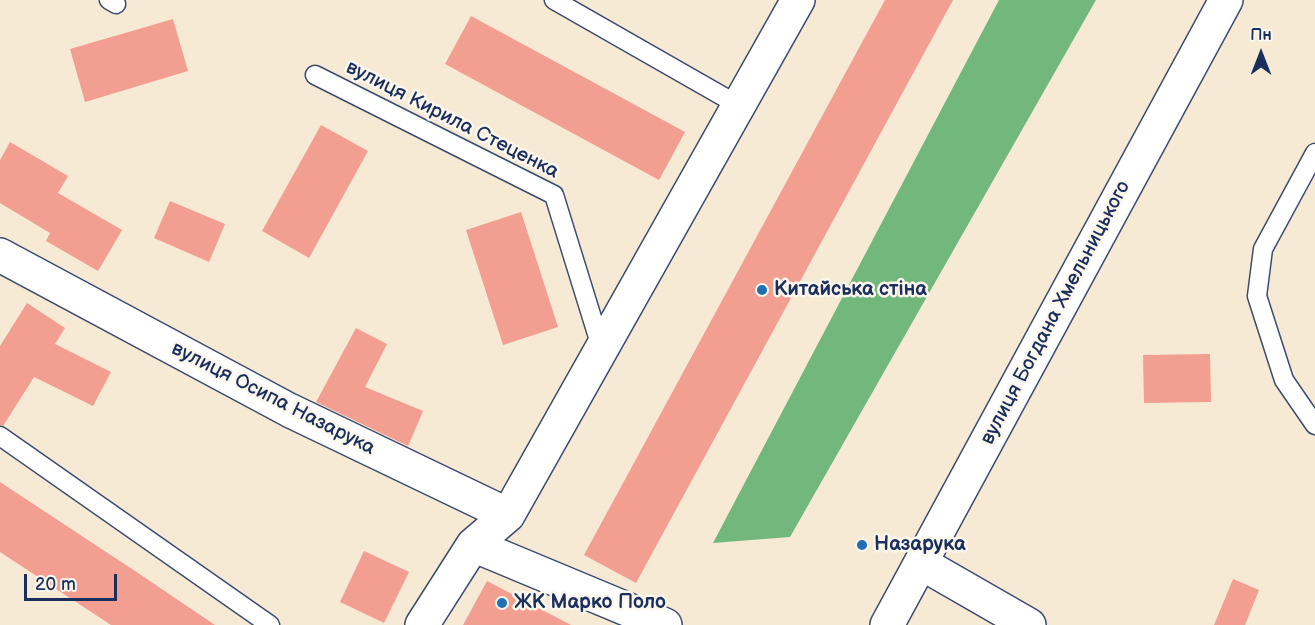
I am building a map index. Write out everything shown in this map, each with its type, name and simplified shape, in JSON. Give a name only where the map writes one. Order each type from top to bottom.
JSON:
[{"type":"street","points":[[422,625],[472,545],[508,515],[798,0]]},
{"type":"street","name":"вулиця Богдана Хмельницького","points":[[887,625],[1226,0]]},
{"type":"street","name":"вулиця Осипа Назарука","points":[[0,255],[289,410],[508,515]]},
{"type":"street","points":[[472,545],[644,621]]},
{"type":"street","points":[[921,563],[1029,625]]},
{"type":"lane","points":[[554,0],[738,105]]},
{"type":"lane","name":"вулиця Кирила Стеценка","points":[[315,75],[554,195],[602,350]]},
{"type":"lane","points":[[1315,153],[1263,249],[1257,296],[1284,380],[1315,425]]},
{"type":"lane","points":[[0,436],[270,625]]},
{"type":"green space","points":[[999,0],[1096,0],[790,537],[713,543]]},
{"type":"building","name":"Китайська стіна","points":[[885,0],[953,0],[636,583],[584,555]]},
{"type":"building","points":[[471,16],[685,132],[659,180],[445,64]]},
{"type":"building","points":[[173,19],[188,71],[85,102],[70,49]]},
{"type":"building","points":[[321,125],[368,151],[309,258],[262,231]]},
{"type":"building","points":[[10,142],[68,176],[58,193],[122,230],[98,271],[46,241],[50,233],[0,203],[0,160]]},
{"type":"building","points":[[170,201],[225,224],[209,262],[154,238]]},
{"type":"building","points":[[521,212],[558,327],[503,345],[466,230]]},
{"type":"building","points":[[27,303],[65,328],[55,344],[111,372],[93,406],[34,377],[3,426],[0,425],[0,346]]},
{"type":"building","points":[[356,328],[387,344],[365,387],[423,411],[408,446],[316,402]]},
{"type":"building","points":[[1210,354],[1211,402],[1144,403],[1143,355]]},
{"type":"building","points":[[0,482],[215,625],[111,625],[0,552]]},
{"type":"building","points":[[364,551],[409,572],[384,623],[340,602]]},
{"type":"building","points":[[1233,579],[1259,590],[1245,625],[1214,625]]},
{"type":"building","name":"ЖК Марко Поло","points":[[487,581],[571,625],[463,625]]},
{"type":"place","name":"Китайська стіна","points":[[762,290]]},
{"type":"place","name":"Назарука","points":[[862,545]]},
{"type":"place","name":"ЖК Марко Поло","points":[[502,603]]}]
